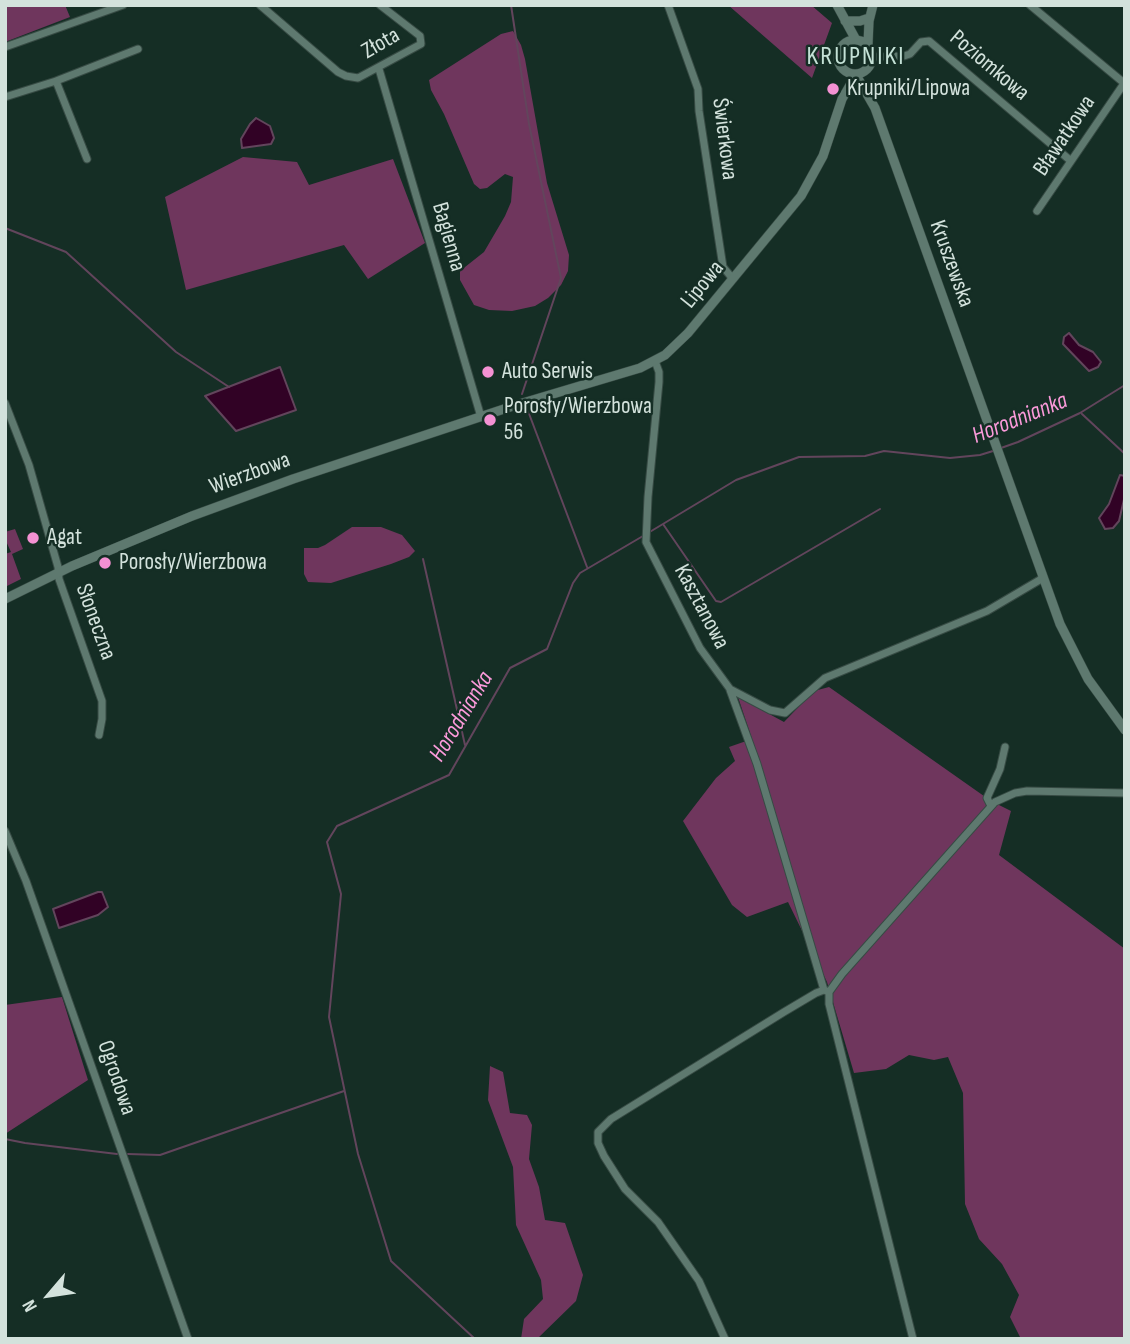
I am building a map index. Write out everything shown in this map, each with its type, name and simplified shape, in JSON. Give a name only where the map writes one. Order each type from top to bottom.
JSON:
[{"type":"street","points":[[5,47],[123,5]]},
{"type":"street","name":"Złota","points":[[260,5],[346,76],[358,79],[421,44],[420,36],[380,5]]},
{"type":"street","name":"Świerkowa","points":[[668,5],[698,89],[723,267],[733,279]]},
{"type":"street","points":[[841,13],[844,44],[838,55],[839,64],[843,70],[856,75],[867,70],[873,57],[868,44],[869,19],[873,5]]},
{"type":"street","points":[[1030,5],[1124,83]]},
{"type":"street","points":[[841,13],[860,21],[869,19]]},
{"type":"street","points":[[841,13],[856,40]]},
{"type":"street","points":[[856,40],[869,19]]},
{"type":"street","points":[[844,44],[856,40],[868,44]]},
{"type":"street","name":"Poziomkowa","points":[[873,57],[904,56],[910,54],[920,42],[929,41],[1071,161]]},
{"type":"street","points":[[5,97],[56,81],[138,49]]},
{"type":"street","name":"Bagienna","points":[[379,69],[481,416]]},
{"type":"street","name":"Lipowa","points":[[842,99],[843,70]]},
{"type":"street","name":"Kruszewska","points":[[867,70],[870,97]]},
{"type":"street","name":"Lipowa","points":[[516,405],[655,361],[688,334],[790,209],[811,179],[823,156],[842,99],[856,75]]},
{"type":"street","name":"Kruszewska","points":[[856,75],[870,97],[1060,624],[1078,662],[1125,730]]},
{"type":"street","points":[[56,81],[88,159]]},
{"type":"street","name":"Bławatkowa","points":[[1037,211],[1124,83]]},
{"type":"street","points":[[842,99],[856,93],[870,97]]},
{"type":"street","name":"Kasztanowa","points":[[655,361],[659,382],[645,535],[700,648],[730,689]]},
{"type":"street","name":"Słoneczna","points":[[5,403],[29,465],[59,579],[102,701],[99,735]]},
{"type":"street","name":"Wierzbowa","points":[[5,599],[59,572],[192,516],[293,479],[516,405]]},
{"type":"street","points":[[730,689],[770,710],[785,713],[825,678],[987,611],[1043,578]]},
{"type":"street","points":[[730,689],[761,776],[827,991],[913,1339]]},
{"type":"street","points":[[991,806],[986,798],[1000,769],[1005,747]]},
{"type":"street","points":[[725,1339],[705,1292],[659,1222],[625,1189],[604,1156],[598,1143],[598,1132],[603,1125],[622,1111],[827,991],[991,806],[1006,797],[1027,791],[1125,793]]},
{"type":"street","name":"Ogrodowa","points":[[5,831],[26,881],[188,1339]]},
{"type":"shaded area","points":[[5,5],[65,5],[70,17],[5,42]]},
{"type":"shaded area","points":[[728,5],[811,5],[832,23],[812,78]]},
{"type":"shaded area","points":[[513,31],[525,59],[547,183],[569,255],[568,271],[561,285],[535,306],[512,311],[489,310],[474,305],[460,280],[460,271],[484,252],[505,216],[511,202],[513,177],[505,174],[487,188],[480,189],[474,184],[431,90],[429,80],[501,34]]},
{"type":"shaded area","points":[[256,118],[270,126],[274,138],[271,144],[242,148],[241,139]]},
{"type":"shaded area","points":[[243,157],[297,162],[309,185],[393,159],[425,243],[368,279],[344,245],[186,290],[165,197]]},
{"type":"shaded area","points":[[1069,333],[1079,345],[1093,352],[1101,362],[1098,367],[1089,371],[1063,344],[1064,337]]},
{"type":"shaded area","points":[[280,367],[296,410],[236,431],[205,396]]},
{"type":"shaded area","points":[[1120,475],[1125,476],[1125,495],[1119,521],[1113,528],[1105,529],[1099,518],[1109,504]]},
{"type":"shaded area","points":[[352,527],[381,527],[402,535],[415,551],[409,557],[391,564],[331,583],[308,582],[304,574],[304,548],[325,545]]},
{"type":"shaded area","points":[[15,529],[23,549],[12,554],[21,579],[5,587],[5,554],[11,552],[5,532]]},
{"type":"shaded area","points":[[829,687],[991,801],[1011,811],[999,855],[1125,949],[1125,1339],[1021,1339],[1010,1317],[1019,1295],[1002,1264],[979,1239],[965,1204],[963,1093],[948,1057],[934,1060],[909,1055],[886,1069],[854,1073],[827,982],[788,902],[747,917],[732,905],[683,821],[716,778],[735,761],[729,747],[752,739],[738,697],[784,722],[814,691]]},
{"type":"shaded area","points":[[102,892],[108,907],[98,915],[59,928],[53,909]]},
{"type":"shaded area","points":[[62,997],[88,1080],[5,1134],[5,1005]]},
{"type":"shaded area","points":[[490,1066],[503,1072],[510,1113],[527,1115],[532,1125],[529,1159],[539,1187],[545,1220],[565,1223],[583,1275],[576,1301],[537,1339],[521,1339],[524,1319],[543,1299],[541,1280],[516,1225],[513,1167],[488,1100]]},
{"type":"waterway","points":[[511,5],[529,124],[561,278],[522,394]]},
{"type":"waterway","points":[[5,228],[66,252],[176,352],[229,387]]},
{"type":"waterway","name":"Horodnianka","points":[[1001,448],[1080,413],[1125,385]]},
{"type":"waterway","points":[[528,411],[587,567]]},
{"type":"waterway","points":[[1082,414],[1125,454]]},
{"type":"waterway","name":"Horodnianka","points":[[648,533],[736,480],[799,457],[865,456],[884,451],[950,458],[993,451]]},
{"type":"waterway","points":[[663,524],[716,601],[721,602],[880,509]]},
{"type":"waterway","name":"Horodnianka","points":[[475,1339],[391,1261],[358,1154],[329,1017],[341,894],[327,842],[337,826],[449,775],[510,668],[547,649],[573,583],[580,573],[643,536]]},
{"type":"waterway","points":[[423,559],[465,745]]},
{"type":"waterway","points":[[128,1154],[160,1155],[344,1091]]},
{"type":"waterway","points":[[5,1139],[117,1154]]},
{"type":"place","name":"Krupniki/Lipowa","points":[[833,89]]},
{"type":"place","name":"Auto Serwis","points":[[488,372]]},
{"type":"place","name":"Porosły/Wierzbowa 56","points":[[490,420]]},
{"type":"place","name":"Agat","points":[[33,538]]},
{"type":"place","name":"Porosły/Wierzbowa","points":[[105,563]]},
{"type":"district","name":"KRUPNIKI","points":[[856,57]]}]
